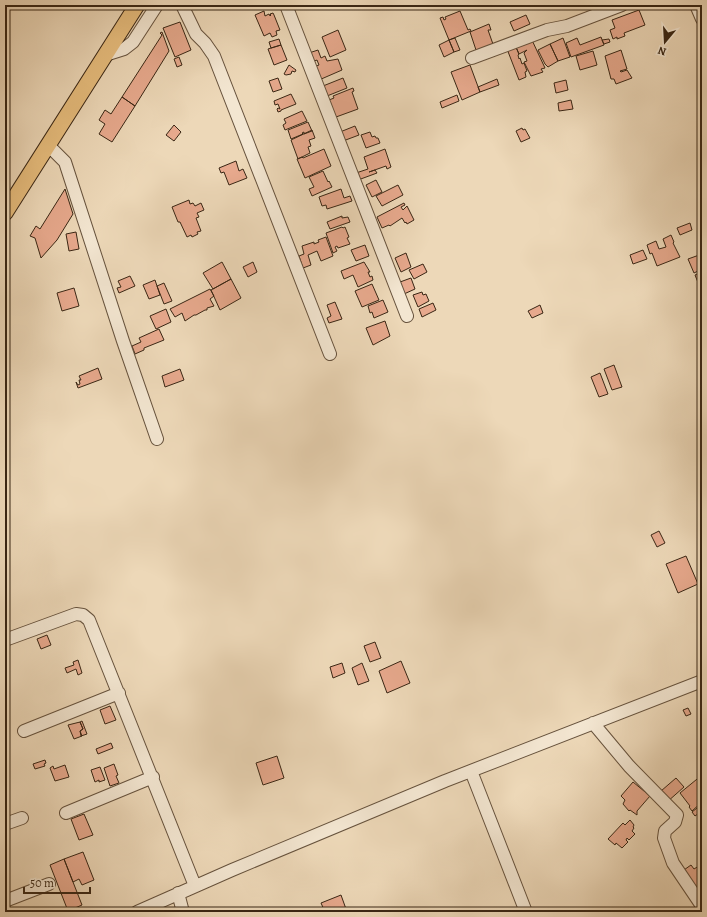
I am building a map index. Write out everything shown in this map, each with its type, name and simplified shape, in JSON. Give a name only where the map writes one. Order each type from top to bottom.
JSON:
[{"type":"main road","points":[[5,213],[137,5]]},
{"type":"street","points":[[105,55],[124,49],[133,42],[157,5]]},
{"type":"street","points":[[182,5],[196,34],[205,43],[214,56],[330,354]]},
{"type":"street","points":[[286,5],[407,316]]},
{"type":"street","points":[[472,58],[547,30],[567,26],[622,5]]},
{"type":"street","points":[[696,5],[702,20]]},
{"type":"street","points":[[48,145],[66,162],[123,341],[157,440]]},
{"type":"street","points":[[5,640],[76,614],[83,615],[89,620],[153,777],[195,886]]},
{"type":"street","points":[[137,912],[178,893],[471,771],[702,681]]},
{"type":"street","points":[[24,731],[119,694]]},
{"type":"street","points":[[593,723],[629,766],[677,815],[675,822],[665,831],[664,838],[672,863],[702,906]]},
{"type":"street","points":[[471,771],[526,912]]},
{"type":"street","points":[[66,813],[153,777]]},
{"type":"street","points":[[5,824],[22,818]]},
{"type":"street","points":[[5,901],[49,884]]},
{"type":"street","points":[[178,893],[183,912]]},
{"type":"building","points":[[639,10],[645,25],[624,33],[625,36],[613,39],[610,30],[615,28],[612,20]]},
{"type":"building","points":[[264,11],[265,16],[269,14],[270,16],[270,14],[273,13],[280,30],[276,31],[277,35],[272,37],[270,33],[264,36],[255,15]]},
{"type":"building","points":[[460,11],[468,30],[470,29],[471,31],[449,40],[440,18],[443,17],[444,20],[446,19],[445,17]]},
{"type":"building","points":[[526,15],[530,24],[514,31],[510,22]]},
{"type":"building","points":[[180,22],[191,50],[175,57],[163,28]]},
{"type":"building","points":[[489,24],[491,30],[488,30],[494,47],[477,53],[470,32]]},
{"type":"building","points":[[338,30],[346,50],[330,57],[322,37]]},
{"type":"building","points":[[162,32],[169,51],[135,106],[122,97],[162,35],[160,33]]},
{"type":"building","points":[[601,37],[604,45],[571,57],[566,43],[577,38],[580,45]]},
{"type":"building","points":[[455,38],[460,50],[454,52],[449,40]]},
{"type":"building","points":[[531,38],[545,68],[541,69],[543,72],[531,76],[524,62],[527,61],[524,53],[527,50],[519,54],[515,45]]},
{"type":"building","points":[[563,38],[570,57],[558,61],[550,44]]},
{"type":"building","points":[[279,39],[281,45],[271,48],[269,42]]},
{"type":"building","points":[[609,39],[610,42],[604,44],[602,40]]},
{"type":"building","points":[[449,40],[454,52],[444,57],[439,45]]},
{"type":"building","points":[[550,44],[558,61],[548,67],[538,50]]},
{"type":"building","points":[[281,45],[287,60],[274,65],[268,49]]},
{"type":"building","points":[[515,45],[519,54],[519,59],[520,58],[522,64],[524,63],[527,71],[525,72],[526,77],[519,80],[507,49]]},
{"type":"building","points":[[318,50],[321,58],[325,56],[327,61],[338,59],[342,70],[319,80],[314,67],[319,65],[317,60],[312,62],[309,53]]},
{"type":"building","points":[[621,50],[627,69],[620,71],[627,70],[632,78],[616,84],[614,79],[611,79],[605,56]]},
{"type":"building","points":[[593,51],[597,65],[580,70],[576,56]]},
{"type":"building","points":[[179,57],[182,65],[177,67],[174,59]]},
{"type":"building","points":[[289,65],[296,70],[295,72],[292,71],[291,74],[286,75],[284,74]]},
{"type":"building","points":[[470,65],[480,92],[462,100],[451,72]]},
{"type":"building","points":[[278,78],[282,89],[273,92],[269,81]]},
{"type":"building","points":[[343,78],[347,88],[327,96],[323,86]]},
{"type":"building","points":[[497,79],[499,85],[480,92],[478,87]]},
{"type":"building","points":[[566,80],[568,90],[556,93],[554,83]]},
{"type":"building","points":[[353,88],[354,91],[352,92],[358,109],[336,117],[329,100],[334,98],[333,96]]},
{"type":"building","points":[[291,94],[296,104],[278,112],[277,109],[280,109],[278,104],[275,105],[274,101]]},
{"type":"building","points":[[457,95],[459,101],[442,108],[440,102]]},
{"type":"building","points":[[122,97],[135,106],[112,142],[99,134],[105,124],[99,120],[105,110],[111,114]]},
{"type":"building","points":[[571,100],[573,109],[559,111],[558,103]]},
{"type":"building","points":[[302,111],[307,121],[285,130],[283,125],[286,123],[284,119]]},
{"type":"building","points":[[308,122],[312,131],[304,134],[304,132],[302,133],[303,134],[291,139],[288,130]]},
{"type":"building","points":[[174,125],[181,132],[174,141],[166,135]]},
{"type":"building","points":[[355,126],[359,135],[343,141],[340,132]]},
{"type":"building","points":[[522,128],[523,130],[525,129],[530,138],[521,142],[516,131]]},
{"type":"building","points":[[312,130],[315,138],[309,140],[311,146],[308,147],[310,153],[298,159],[291,140]]},
{"type":"building","points":[[370,132],[372,137],[375,136],[378,138],[380,143],[366,148],[361,135]]},
{"type":"building","points":[[324,149],[331,166],[305,178],[297,159]]},
{"type":"building","points":[[385,149],[391,167],[387,169],[386,166],[369,172],[375,170],[377,173],[358,180],[356,173],[368,169],[364,157]]},
{"type":"building","points":[[236,161],[239,171],[243,169],[247,178],[229,185],[224,172],[221,173],[219,168]]},
{"type":"building","points":[[323,171],[332,187],[312,196],[309,189],[314,187],[309,177]]},
{"type":"building","points":[[376,180],[382,192],[372,197],[366,185]]},
{"type":"building","points":[[398,185],[403,195],[382,206],[376,196]]},
{"type":"building","points":[[65,189],[73,214],[57,240],[41,258],[35,238],[30,236],[36,226],[40,229]]},
{"type":"building","points":[[341,189],[344,198],[350,196],[352,201],[327,209],[326,205],[322,206],[319,197]]},
{"type":"building","points":[[189,200],[190,204],[193,203],[195,206],[201,203],[204,210],[197,213],[199,217],[196,218],[201,231],[197,232],[198,234],[192,237],[191,235],[187,237],[180,222],[178,222],[172,207]]},
{"type":"building","points":[[404,203],[405,205],[401,207],[403,210],[407,206],[414,220],[407,224],[402,218],[390,226],[389,225],[382,228],[377,217]]},
{"type":"building","points":[[342,216],[342,218],[348,217],[350,222],[330,229],[327,222]]},
{"type":"building","points":[[690,223],[692,230],[680,235],[677,228]]},
{"type":"building","points":[[345,227],[350,244],[338,248],[337,246],[335,247],[337,251],[333,253],[326,233]]},
{"type":"building","points":[[76,232],[79,249],[69,251],[66,234]]},
{"type":"building","points":[[671,235],[680,257],[657,266],[647,245],[656,241],[659,249],[666,247],[663,239]]},
{"type":"building","points":[[326,237],[333,256],[321,261],[317,251],[308,255],[311,265],[303,268],[299,256],[304,254],[302,246],[314,242],[314,244],[319,242],[318,240]]},
{"type":"building","points":[[365,245],[369,256],[356,261],[351,250]]},
{"type":"building","points":[[643,250],[647,259],[633,264],[630,255]]},
{"type":"building","points":[[406,253],[411,267],[401,272],[395,258]]},
{"type":"building","points":[[702,254],[702,269],[694,273],[688,259]]},
{"type":"building","points":[[222,262],[231,279],[213,289],[203,273]]},
{"type":"building","points":[[253,262],[257,272],[248,277],[243,267]]},
{"type":"building","points":[[364,262],[370,272],[368,272],[370,277],[372,276],[373,280],[358,287],[353,275],[344,279],[341,271]]},
{"type":"building","points":[[423,264],[427,272],[414,279],[409,270]]},
{"type":"building","points":[[702,272],[702,289],[701,290],[695,275]]},
{"type":"building","points":[[130,276],[135,286],[119,293],[117,288],[121,287],[118,281]]},
{"type":"building","points":[[411,278],[415,289],[404,294],[400,282]]},
{"type":"building","points":[[231,279],[241,298],[220,310],[211,290]]},
{"type":"building","points":[[155,280],[160,295],[149,299],[143,285]]},
{"type":"building","points":[[164,283],[172,301],[164,304],[157,286]]},
{"type":"building","points":[[372,284],[379,300],[362,307],[355,291]]},
{"type":"building","points":[[74,288],[79,306],[62,311],[57,293]]},
{"type":"building","points":[[210,289],[214,296],[210,299],[214,306],[207,308],[207,310],[194,315],[185,321],[182,313],[175,317],[170,309]]},
{"type":"building","points":[[422,292],[423,295],[426,294],[429,301],[418,307],[413,295]]},
{"type":"building","points":[[383,300],[388,312],[374,318],[372,312],[370,313],[368,306]]},
{"type":"building","points":[[335,302],[342,319],[329,323],[327,318],[331,316],[327,305]]},
{"type":"building","points":[[433,303],[436,310],[422,317],[419,309]]},
{"type":"building","points":[[540,305],[543,313],[532,318],[528,311]]},
{"type":"building","points":[[166,309],[171,322],[156,329],[150,316]]},
{"type":"building","points":[[385,321],[390,336],[373,345],[366,328]]},
{"type":"building","points":[[159,329],[164,340],[144,348],[144,350],[135,354],[132,346],[141,342],[139,338]]},
{"type":"building","points":[[614,365],[622,387],[612,390],[604,369]]},
{"type":"building","points":[[98,368],[102,379],[78,388],[76,382],[78,385],[80,384],[79,380],[81,380],[79,376]]},
{"type":"building","points":[[180,369],[184,380],[165,387],[162,376]]},
{"type":"building","points":[[600,373],[608,394],[599,397],[591,377]]},
{"type":"building","points":[[659,531],[665,543],[657,547],[651,535]]},
{"type":"building","points":[[686,556],[698,584],[678,593],[666,564]]},
{"type":"building","points":[[47,635],[51,645],[41,649],[37,639]]},
{"type":"building","points":[[375,642],[381,658],[370,662],[364,646]]},
{"type":"building","points":[[78,660],[82,673],[78,675],[76,669],[67,673],[65,668],[74,665],[73,662]]},
{"type":"building","points":[[401,661],[410,683],[387,693],[379,671]]},
{"type":"building","points":[[342,663],[345,673],[333,678],[330,667]]},
{"type":"building","points":[[362,663],[369,681],[358,685],[352,668]]},
{"type":"building","points":[[110,706],[116,720],[105,724],[100,710]]},
{"type":"building","points":[[688,708],[691,714],[686,716],[683,710]]},
{"type":"building","points":[[82,721],[87,734],[81,736],[80,731],[83,729],[80,722]]},
{"type":"building","points":[[80,722],[83,729],[80,731],[82,736],[74,739],[68,725]]},
{"type":"building","points":[[111,743],[113,748],[98,754],[96,749]]},
{"type":"building","points":[[277,756],[284,778],[263,785],[256,763]]},
{"type":"building","points":[[45,760],[45,766],[35,769],[33,764]]},
{"type":"building","points":[[114,764],[119,783],[110,786],[104,768]]},
{"type":"building","points":[[65,765],[69,777],[55,781],[50,768],[53,766],[54,769]]},
{"type":"building","points":[[100,767],[105,780],[95,782],[91,770]]},
{"type":"building","points":[[702,775],[702,802],[692,811],[680,793]]},
{"type":"building","points":[[676,778],[684,787],[667,802],[661,791]]},
{"type":"building","points":[[633,782],[650,796],[637,811],[637,815],[630,810],[629,811],[623,804],[625,800],[621,796]]},
{"type":"building","points":[[702,804],[702,811],[695,816],[692,812]]},
{"type":"building","points":[[84,814],[93,835],[79,840],[71,819]]},
{"type":"building","points":[[630,820],[634,825],[632,831],[635,834],[629,840],[627,838],[626,840],[628,842],[622,848],[616,843],[615,845],[608,839],[623,823],[625,825]]},
{"type":"building","points":[[83,852],[94,880],[82,885],[79,879],[73,882],[64,859]]},
{"type":"building","points":[[64,859],[82,905],[68,911],[50,865]]},
{"type":"building","points":[[702,864],[702,897],[681,872],[691,865],[694,869]]},
{"type":"building","points":[[341,895],[346,909],[340,912],[325,912],[321,903]]}]
